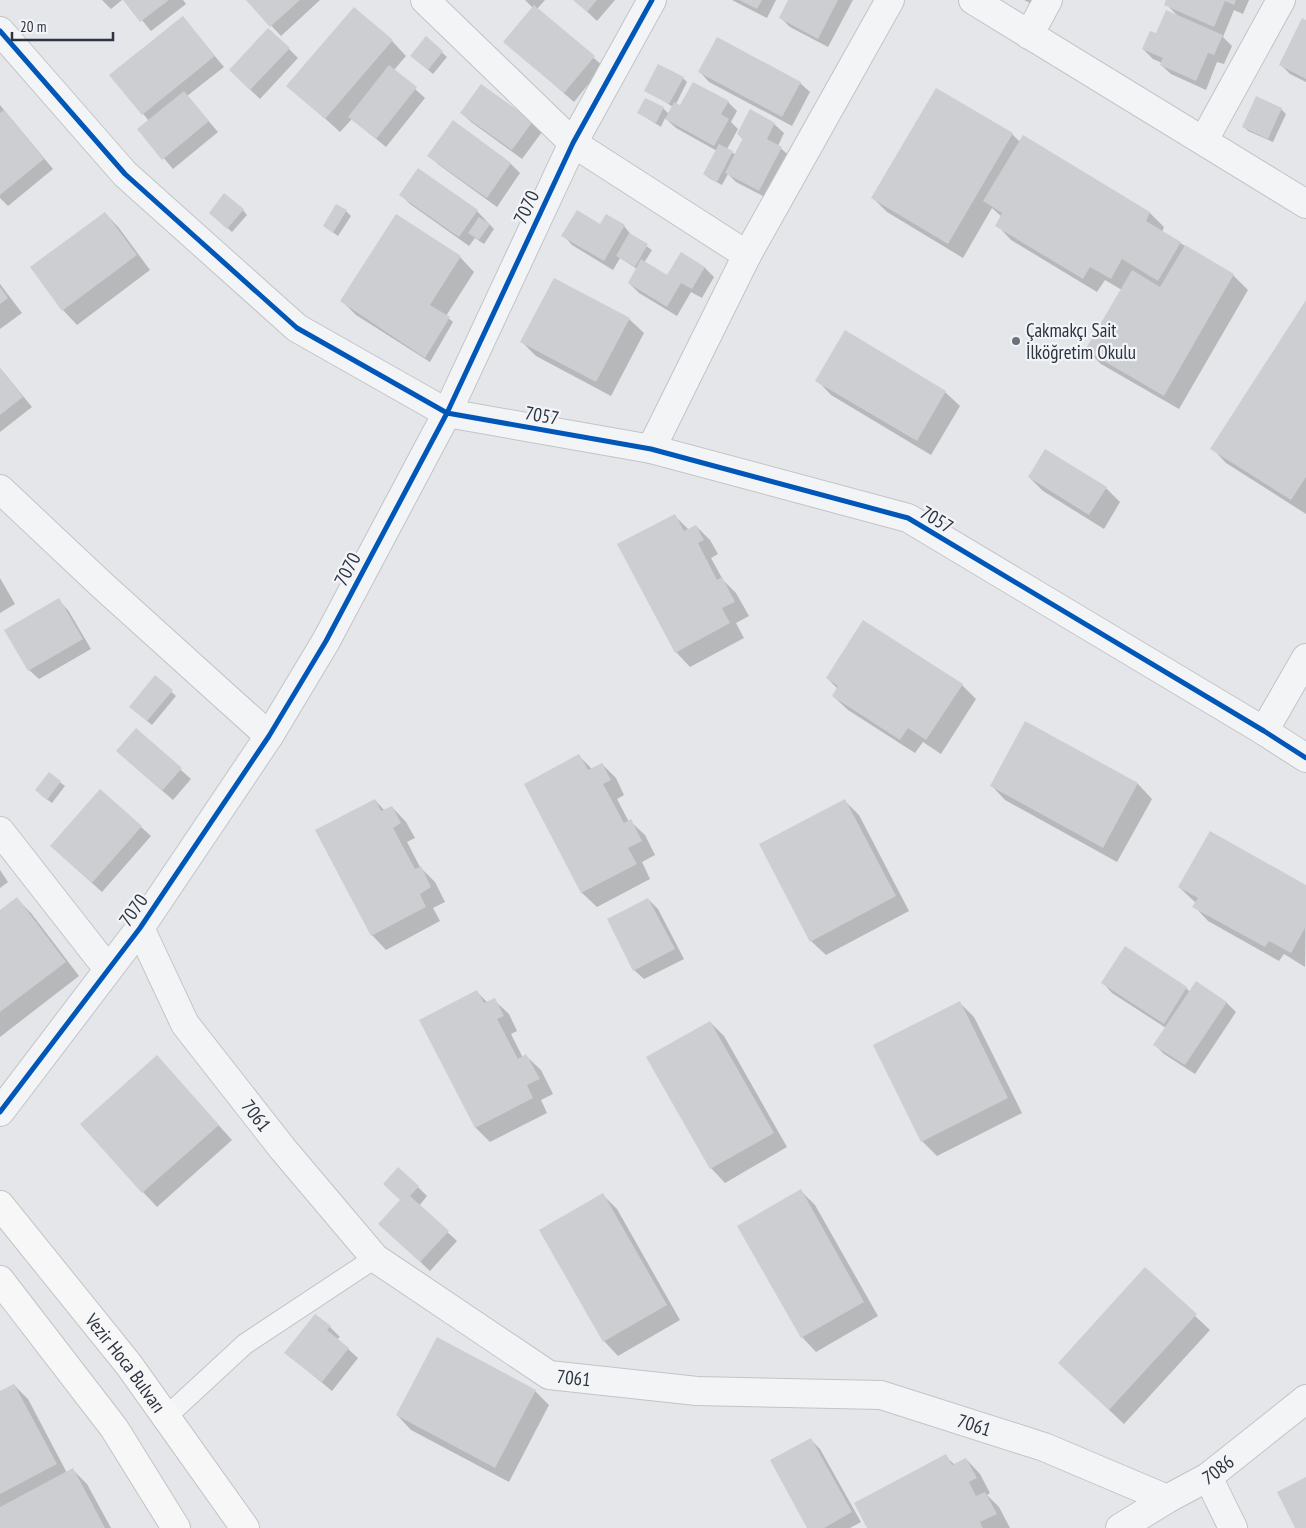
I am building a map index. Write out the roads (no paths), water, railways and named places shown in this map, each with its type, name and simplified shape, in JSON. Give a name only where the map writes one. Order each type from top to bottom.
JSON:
[{"type":"main road","name":"Vezir Hoca Bulvarı","points":[[0,1205],[129,1365],[245,1528]]},
{"type":"main road","points":[[0,1280],[114,1428],[176,1528]]},
{"type":"street","points":[[425,0],[573,143],[747,255]]},
{"type":"street","name":"7070","points":[[0,1112],[140,928],[269,736],[326,641],[446,413],[573,143],[652,0]]},
{"type":"street","points":[[651,449],[747,255],[890,0]]},
{"type":"street","points":[[973,0],[1306,204]]},
{"type":"street","points":[[1029,35],[1048,0]]},
{"type":"street","points":[[1204,140],[1281,0]]},
{"type":"street","name":"7057","points":[[0,31],[124,174],[297,328],[446,413],[651,449],[908,518],[1306,758]]},
{"type":"street","points":[[0,489],[103,586],[269,736]]},
{"type":"street","points":[[1264,731],[1306,658]]},
{"type":"street","points":[[0,831],[108,969]]},
{"type":"street","name":"7061","points":[[140,928],[185,1024],[282,1148],[375,1258],[549,1375],[697,1391],[881,1395],[1044,1447],[1167,1499]]},
{"type":"street","name":"7086","points":[[1120,1528],[1167,1499],[1208,1477],[1306,1399]]},
{"type":"street","points":[[1208,1477],[1233,1528]]},
{"type":"lane","points":[[166,1417],[245,1344],[375,1258]]},
{"type":"place","name":"Çakmakçı Sait İlköğretim Okulu","points":[[1016,341]]}]
